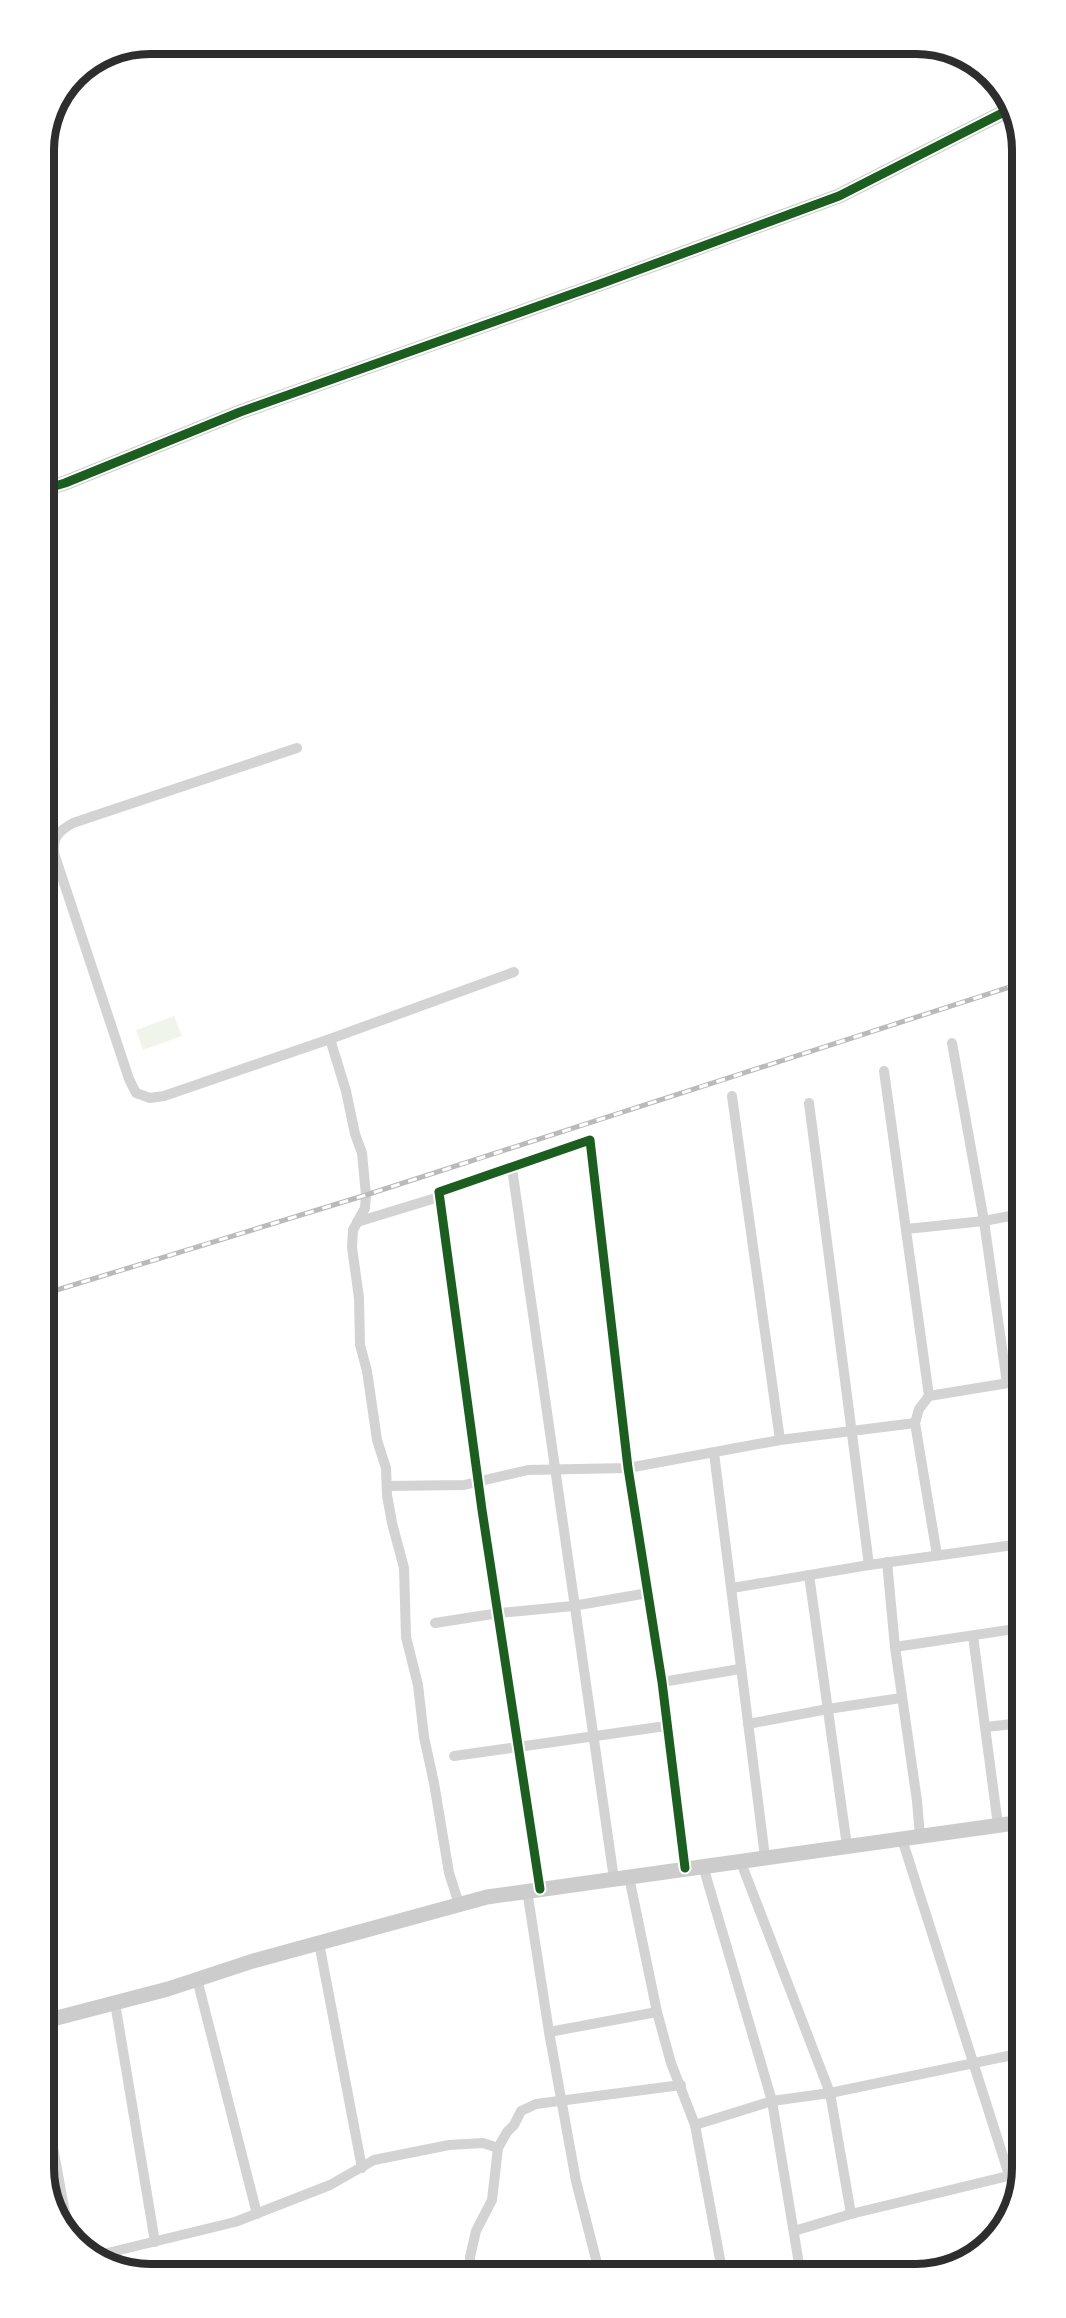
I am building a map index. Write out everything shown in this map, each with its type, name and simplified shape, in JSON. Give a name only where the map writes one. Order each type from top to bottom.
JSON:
[{"type":"street","points":[[54,486],[240,412],[839,196],[1004,112]]},
{"type":"street","points":[[54,841],[59,831],[73,823],[297,748]]},
{"type":"street","points":[[54,853],[91,971],[129,1079],[136,1093],[150,1098],[164,1096],[330,1039],[514,972]]},
{"type":"street","points":[[330,1039],[362,1153],[365,1208],[353,1230],[352,1247],[359,1298],[360,1345],[367,1371],[377,1440],[386,1468],[393,1523],[404,1568],[406,1637],[418,1685],[424,1737],[434,1783],[448,1873],[459,1904]]},
{"type":"street","points":[[952,1043],[984,1221],[1007,1383]]},
{"type":"street","points":[[884,1071],[928,1396],[919,1409],[915,1423],[937,1556]]},
{"type":"street","points":[[732,1096],[780,1440]]},
{"type":"street","points":[[809,1104],[869,1565]]},
{"type":"street","points":[[597,2264],[576,2181],[549,2032],[519,1746],[478,1482],[439,1197],[439,1192],[590,1140],[628,1468],[662,1682],[686,1868]]},
{"type":"street","points":[[512,1168],[592,1737],[621,1878],[671,2063],[695,2125],[721,2264]]},
{"type":"street","points":[[357,1222],[439,1197]]},
{"type":"street","points":[[906,1229],[984,1221],[1012,1216]]},
{"type":"street","points":[[928,1396],[1012,1382]]},
{"type":"street","points":[[387,1486],[464,1485],[528,1470],[628,1468],[780,1440],[852,1433],[915,1423]]},
{"type":"street","points":[[714,1453],[765,1857]]},
{"type":"street","points":[[732,1588],[887,1562],[1012,1545]]},
{"type":"street","points":[[887,1562],[901,1698],[917,1801],[920,1836]]},
{"type":"street","points":[[809,1575],[847,1846]]},
{"type":"street","points":[[435,1623],[499,1613],[573,1606],[648,1593]]},
{"type":"street","points":[[895,1647],[1012,1630]]},
{"type":"street","points":[[973,1636],[998,1825]]},
{"type":"street","points":[[662,1682],[740,1669]]},
{"type":"street","points":[[748,1725],[828,1709],[901,1698]]},
{"type":"street","points":[[986,1727],[1012,1724]]},
{"type":"street","points":[[454,1756],[666,1726]]},
{"type":"street","points":[[54,2019],[459,1904],[533,1889],[1012,1823]]},
{"type":"street","points":[[794,2231],[851,2214],[1009,2175],[902,1839]]},
{"type":"street","points":[[740,1860],[830,2093],[851,2214]]},
{"type":"street","points":[[704,1866],[772,2101],[799,2264]]},
{"type":"street","points":[[319,1943],[362,2168]]},
{"type":"street","points":[[197,1980],[257,2214]]},
{"type":"street","points":[[115,2002],[155,2242]]},
{"type":"street","points":[[549,2032],[657,2012]]},
{"type":"street","points":[[695,2125],[772,2101],[830,2093],[1012,2055]]},
{"type":"street","points":[[470,2264],[476,2230],[492,2200],[498,2148],[507,2132],[514,2126],[520,2111],[536,2104],[681,2085]]},
{"type":"street","points":[[106,2253],[235,2222],[330,2185],[374,2160],[449,2145],[483,2143],[498,2148]]},
{"type":"street","points":[[54,2153],[65,2213]]},
{"type":"shaded area","points":[[174,1016],[182,1036],[143,1050],[136,1030]]},
{"type":"railway","points":[[54,1291],[366,1195],[1012,986]]},
{"type":"cycle path","points":[[54,486],[240,412],[839,196],[1004,112]]},
{"type":"cycle path","points":[[540,1889],[482,1510],[439,1192],[590,1140],[628,1468],[662,1682],[685,1868]]}]
